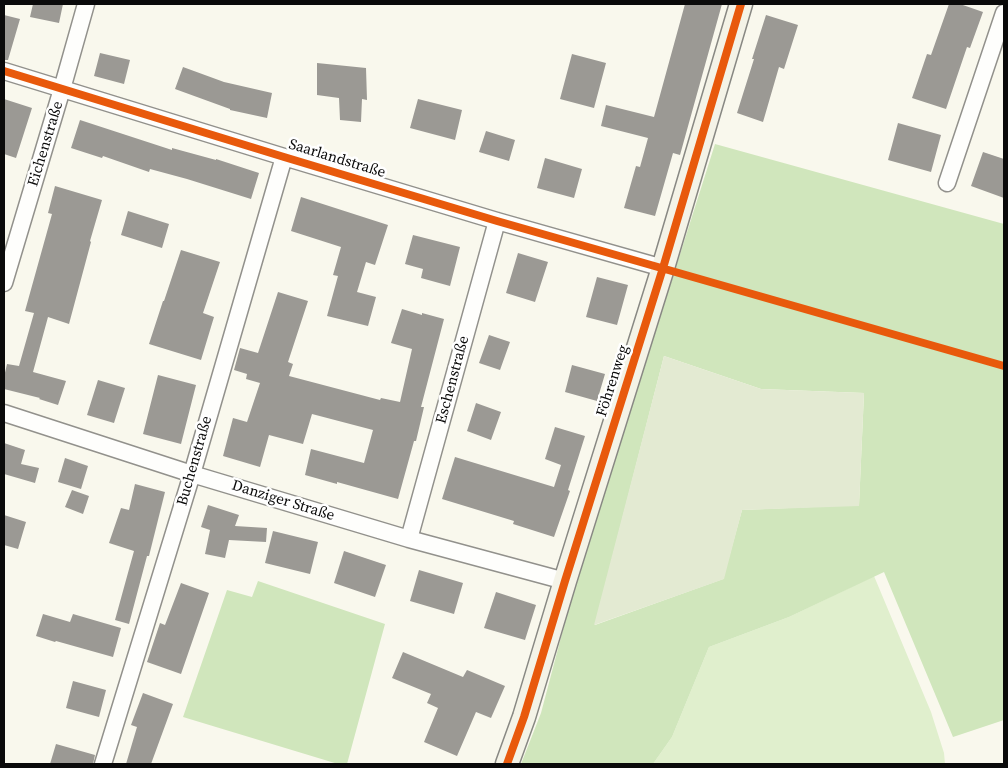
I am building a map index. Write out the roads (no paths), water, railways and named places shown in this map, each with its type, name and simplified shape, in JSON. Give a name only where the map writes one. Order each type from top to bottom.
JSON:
[{"type":"street","name":"Eichenstraße","points":[[4,283],[86,4]]},
{"type":"street","name":"Föhrenweg","points":[[507,764],[524,717],[565,580],[664,268],[741,4]]},
{"type":"street","points":[[947,183],[1004,13]]},
{"type":"street","name":"Saarlandstraße","points":[[4,71],[284,158],[664,268]]},
{"type":"street","name":"Buchenstraße","points":[[103,764],[192,474],[284,158]]},
{"type":"street","name":"Eschenstraße","points":[[409,539],[497,221]]},
{"type":"street","name":"Danziger Straße","points":[[4,413],[192,474],[409,539],[565,580]]}]
